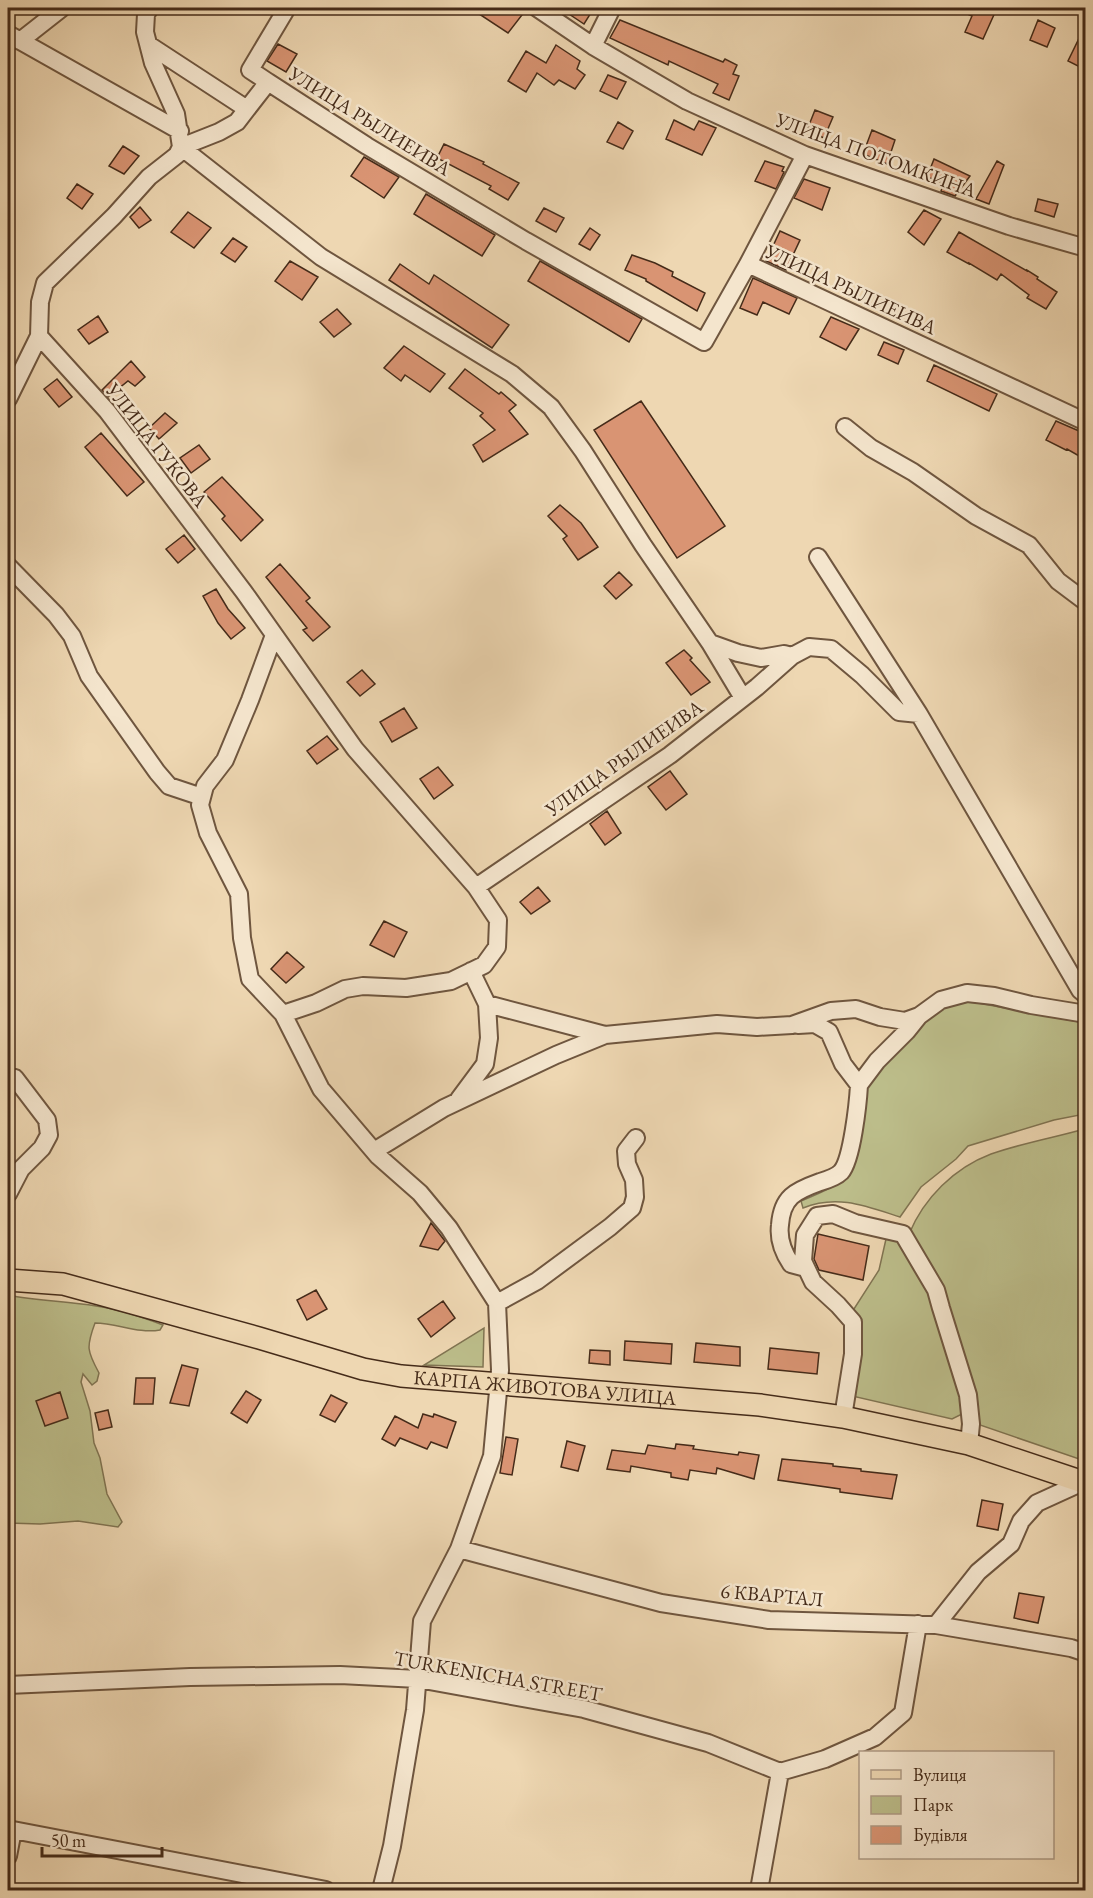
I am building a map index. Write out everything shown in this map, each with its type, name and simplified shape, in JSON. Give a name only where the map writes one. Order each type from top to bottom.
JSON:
[{"type":"main road","name":"КАРПА ЖИВОТОВА УЛИЦА","points":[[8,1280],[63,1284],[363,1369],[401,1376],[760,1405],[843,1417],[969,1444],[1084,1482]]},
{"type":"street","points":[[62,8],[14,37],[181,139],[321,257],[512,374],[551,407],[584,451],[643,545],[710,643],[742,698]]},
{"type":"street","points":[[268,82],[250,70],[287,8]]},
{"type":"street","name":"УЛИЦА ПОТОМКИНА","points":[[537,8],[593,46],[687,101],[805,155],[1009,226],[1086,248]]},
{"type":"street","points":[[593,46],[612,8]]},
{"type":"street","points":[[8,399],[39,336],[40,302],[45,283],[114,216],[149,177],[177,155],[181,139],[176,114],[153,63],[145,32],[144,10]]},
{"type":"street","points":[[149,45],[247,109]]},
{"type":"street","name":"УЛИЦА РЫЛИЕИВА","points":[[181,139],[219,132],[237,122],[268,82],[367,146],[526,241],[704,342],[748,264],[1086,422]]},
{"type":"street","points":[[748,264],[805,155]]},
{"type":"street","name":"УЛИЦА ГУКОВА","points":[[39,336],[107,411],[244,592],[355,749],[476,887],[498,920],[497,947],[483,965],[451,981],[406,988],[363,986],[345,990],[283,1014]]},
{"type":"street","points":[[845,427],[871,448],[913,472],[976,516],[1029,545],[1058,581],[1086,602]]},
{"type":"street","points":[[818,557],[919,714],[1080,990],[1086,995]]},
{"type":"street","points":[[8,566],[56,615],[72,636],[90,676],[157,772],[169,786],[202,797]]},
{"type":"street","points":[[274,635],[225,760],[205,786],[200,805],[208,833],[239,894],[242,938],[250,980],[283,1014],[321,1089],[374,1150],[420,1193],[449,1228],[497,1303],[500,1370],[492,1456],[459,1549],[422,1621],[415,1710],[392,1846],[381,1890]]},
{"type":"street","name":"УЛИЦА РЫЛИЕИВА","points":[[710,643],[761,658],[784,654],[792,656]]},
{"type":"street","name":"УЛИЦА РЫЛИЕИВА","points":[[476,887],[670,755],[792,656],[809,647],[831,649],[862,675],[899,712],[919,714]]},
{"type":"street","points":[[457,1102],[484,1064],[489,1038],[487,1004],[471,971]]},
{"type":"street","points":[[806,1268],[791,1264],[782,1251],[779,1231],[781,1211],[789,1196],[841,1171],[851,1141],[859,1085],[877,1061],[919,1016],[941,1000],[967,993],[1086,1014]]},
{"type":"street","points":[[487,1004],[606,1035]]},
{"type":"street","points":[[792,1025],[840,1010],[856,1009],[880,1017],[905,1021],[919,1016]]},
{"type":"street","points":[[374,1150],[457,1102],[556,1055],[606,1035],[717,1024],[757,1027],[815,1024],[829,1032],[843,1064],[859,1085]]},
{"type":"street","points":[[8,1194],[21,1169],[42,1148],[49,1135],[47,1120],[15,1078]]},
{"type":"street","points":[[497,1303],[537,1281],[632,1209],[635,1197],[634,1180],[627,1164],[626,1151],[636,1138]]},
{"type":"street","points":[[843,1417],[853,1354],[853,1322],[813,1282],[802,1261],[805,1235],[817,1215],[833,1214],[855,1223],[903,1234],[939,1299],[969,1395],[971,1424],[969,1444]]},
{"type":"street","points":[[936,1625],[978,1572],[1011,1544],[1021,1521],[1037,1503],[1084,1482]]},
{"type":"street","name":"6 КВАРТАЛ","points":[[459,1549],[661,1603],[769,1620],[936,1625],[1071,1648],[1086,1653]]},
{"type":"street","points":[[759,1890],[780,1772],[825,1758],[875,1737],[903,1713],[918,1624]]},
{"type":"street","name":"TURKENICHA STREET","points":[[8,1685],[190,1677],[340,1675],[418,1679],[584,1709],[708,1743],[780,1772]]},
{"type":"street","points":[[8,1856],[12,1830],[326,1890]]},
{"type":"green space","points":[[968,1001],[1085,1023],[1085,1114],[1054,1120],[968,1146],[956,1159],[921,1187],[900,1217],[852,1203],[828,1202],[803,1208],[801,1201],[830,1188],[848,1174],[854,1165],[861,1139],[865,1093],[870,1083],[935,1011],[947,1005]]},
{"type":"green space","points":[[1085,1129],[1085,1461],[980,1425],[972,1392],[909,1234],[923,1208],[932,1197],[965,1167],[1002,1150]]},
{"type":"green space","points":[[898,1237],[931,1292],[957,1378],[962,1414],[952,1419],[852,1396],[852,1312],[879,1270],[886,1239]]},
{"type":"green space","points":[[8,1295],[105,1307],[163,1325],[160,1330],[152,1331],[95,1323],[90,1338],[90,1354],[99,1373],[97,1381],[92,1385],[83,1374],[81,1382],[90,1411],[94,1443],[100,1458],[107,1494],[122,1522],[118,1527],[78,1521],[40,1524],[8,1523]]},
{"type":"green space","points":[[484,1328],[483,1367],[424,1365]]},
{"type":"building","points":[[470,8],[512,8],[522,15],[508,33]]},
{"type":"building","points":[[560,8],[594,8],[584,24]]},
{"type":"building","points":[[954,8],[997,8],[983,39],[965,32],[972,16]]},
{"type":"building","points":[[620,20],[723,62],[725,59],[737,65],[733,74],[739,76],[729,100],[713,93],[718,84],[669,61],[668,65],[610,38]]},
{"type":"building","points":[[1038,20],[1055,28],[1047,47],[1030,40]]},
{"type":"building","points":[[1086,24],[1086,70],[1068,61]]},
{"type":"building","points":[[278,44],[297,54],[286,72],[267,61]]},
{"type":"building","points":[[556,45],[580,61],[577,69],[585,75],[575,89],[559,80],[554,85],[537,73],[526,92],[508,81],[526,51],[546,63]]},
{"type":"building","points":[[608,75],[626,82],[617,99],[600,91]]},
{"type":"building","points":[[815,110],[833,117],[824,138],[807,130]]},
{"type":"building","points":[[674,120],[694,130],[699,121],[716,128],[702,155],[666,139]]},
{"type":"building","points":[[618,122],[633,131],[623,149],[607,142]]},
{"type":"building","points":[[872,130],[895,140],[887,164],[863,154]]},
{"type":"building","points":[[444,144],[484,162],[483,164],[519,183],[508,200],[489,189],[491,186],[437,158]]},
{"type":"building","points":[[123,146],[139,156],[124,174],[109,166]]},
{"type":"building","points":[[364,157],[399,177],[384,198],[351,176]]},
{"type":"building","points":[[934,159],[970,176],[955,196],[941,191],[944,183],[927,177]]},
{"type":"building","points":[[765,161],[784,167],[776,189],[755,181]]},
{"type":"building","points":[[997,161],[1004,165],[989,204],[976,199]]},
{"type":"building","points":[[804,179],[830,188],[822,210],[794,198]]},
{"type":"building","points":[[77,184],[93,194],[82,209],[67,198]]},
{"type":"building","points":[[426,194],[495,235],[482,256],[414,214]]},
{"type":"building","points":[[1038,199],[1058,204],[1054,217],[1035,211]]},
{"type":"building","points":[[140,207],[151,220],[139,228],[130,217]]},
{"type":"building","points":[[544,208],[564,218],[556,232],[536,221]]},
{"type":"building","points":[[924,210],[941,219],[924,245],[908,232]]},
{"type":"building","points":[[188,212],[211,228],[194,248],[171,232]]},
{"type":"building","points":[[590,228],[600,235],[590,250],[579,244]]},
{"type":"building","points":[[780,231],[800,240],[786,270],[766,261]]},
{"type":"building","points":[[959,232],[1027,270],[1057,292],[1046,309],[1027,298],[1029,295],[1001,274],[997,280],[947,252]]},
{"type":"building","points":[[233,238],[247,247],[235,262],[221,253]]},
{"type":"building","points":[[632,255],[673,272],[672,276],[705,293],[697,311],[646,279],[625,270]]},
{"type":"building","points":[[290,261],[318,277],[302,300],[275,281]]},
{"type":"building","points":[[540,261],[642,319],[629,342],[528,281]]},
{"type":"building","points":[[400,264],[429,284],[434,275],[509,325],[492,348],[389,280]]},
{"type":"building","points":[[753,278],[797,298],[789,314],[763,302],[757,315],[740,308]]},
{"type":"building","points":[[337,309],[351,324],[334,337],[320,322]]},
{"type":"building","points":[[98,316],[108,332],[89,344],[78,330]]},
{"type":"building","points":[[831,317],[859,329],[846,350],[820,337]]},
{"type":"building","points":[[884,342],[904,350],[898,364],[878,355]]},
{"type":"building","points":[[404,346],[445,374],[430,392],[405,375],[401,381],[384,368]]},
{"type":"building","points":[[131,361],[145,377],[135,386],[128,381],[108,397],[102,390]]},
{"type":"building","points":[[934,365],[997,394],[989,411],[927,381]]},
{"type":"building","points":[[465,369],[499,394],[501,392],[516,405],[509,411],[528,434],[483,462],[473,445],[495,430],[480,416],[483,413],[449,388]]},
{"type":"building","points":[[57,379],[72,397],[59,407],[44,389]]},
{"type":"building","points":[[641,401],[725,526],[677,558],[594,430]]},
{"type":"building","points":[[165,413],[177,423],[159,439],[149,428]]},
{"type":"building","points":[[1056,421],[1086,434],[1086,460],[1046,440]]},
{"type":"building","points":[[101,433],[144,482],[127,496],[85,447]]},
{"type":"building","points":[[199,445],[210,459],[191,473],[180,458]]},
{"type":"building","points":[[222,477],[263,520],[241,541],[222,519],[225,516],[204,492]]},
{"type":"building","points":[[560,505],[581,523],[598,547],[578,560],[563,539],[567,536],[548,516]]},
{"type":"building","points":[[184,535],[195,549],[178,563],[166,549]]},
{"type":"building","points":[[280,564],[310,598],[306,601],[330,627],[313,641],[303,630],[307,628],[266,577]]},
{"type":"building","points":[[619,572],[632,585],[616,599],[604,586]]},
{"type":"building","points":[[216,589],[228,609],[245,628],[231,639],[218,623],[203,596]]},
{"type":"building","points":[[684,650],[710,682],[691,695],[666,663]]},
{"type":"building","points":[[362,670],[375,684],[360,696],[347,682]]},
{"type":"building","points":[[404,708],[417,728],[392,742],[380,722]]},
{"type":"building","points":[[327,736],[338,749],[317,764],[307,751]]},
{"type":"building","points":[[438,767],[453,785],[434,799],[420,779]]},
{"type":"building","points":[[670,771],[687,794],[666,810],[648,787]]},
{"type":"building","points":[[607,811],[621,833],[605,845],[590,824]]},
{"type":"building","points":[[538,887],[550,901],[531,914],[520,902]]},
{"type":"building","points":[[384,921],[407,932],[394,957],[370,945]]},
{"type":"building","points":[[287,952],[304,967],[286,983],[271,969]]},
{"type":"building","points":[[431,1223],[445,1241],[438,1250],[420,1246]]},
{"type":"building","points":[[818,1234],[869,1246],[863,1280],[819,1270],[814,1259]]},
{"type":"building","points":[[316,1290],[327,1309],[307,1320],[297,1300]]},
{"type":"building","points":[[443,1301],[455,1318],[431,1337],[418,1319]]},
{"type":"building","points":[[625,1341],[672,1344],[671,1364],[624,1360]]},
{"type":"building","points":[[696,1343],[740,1347],[740,1366],[694,1362]]},
{"type":"building","points":[[770,1348],[819,1353],[817,1374],[768,1369]]},
{"type":"building","points":[[590,1350],[610,1351],[610,1365],[589,1363]]},
{"type":"building","points":[[182,1365],[198,1369],[189,1406],[170,1403]]},
{"type":"building","points":[[136,1378],[155,1378],[153,1404],[134,1404]]},
{"type":"building","points":[[246,1391],[261,1400],[247,1423],[231,1413]]},
{"type":"building","points":[[60,1392],[68,1418],[45,1426],[36,1401]]},
{"type":"building","points":[[331,1395],[347,1403],[335,1422],[320,1415]]},
{"type":"building","points":[[108,1410],[112,1427],[99,1430],[95,1413]]},
{"type":"building","points":[[423,1414],[433,1417],[434,1414],[456,1422],[447,1448],[431,1442],[427,1449],[400,1438],[395,1446],[382,1439],[395,1416],[418,1428]]},
{"type":"building","points":[[506,1437],[518,1439],[512,1475],[500,1473]]},
{"type":"building","points":[[567,1441],[585,1446],[578,1471],[561,1467]]},
{"type":"building","points":[[676,1444],[694,1446],[693,1449],[738,1455],[739,1452],[759,1455],[754,1479],[717,1468],[716,1474],[690,1470],[688,1480],[671,1477],[671,1473],[631,1466],[630,1472],[607,1469],[612,1450],[645,1454],[648,1445],[675,1449]]},
{"type":"building","points":[[782,1459],[833,1464],[833,1466],[861,1469],[861,1471],[897,1475],[892,1499],[778,1480]]},
{"type":"building","points":[[982,1500],[1003,1504],[998,1530],[977,1526]]},
{"type":"building","points":[[1019,1593],[1044,1597],[1038,1623],[1014,1618]]}]
